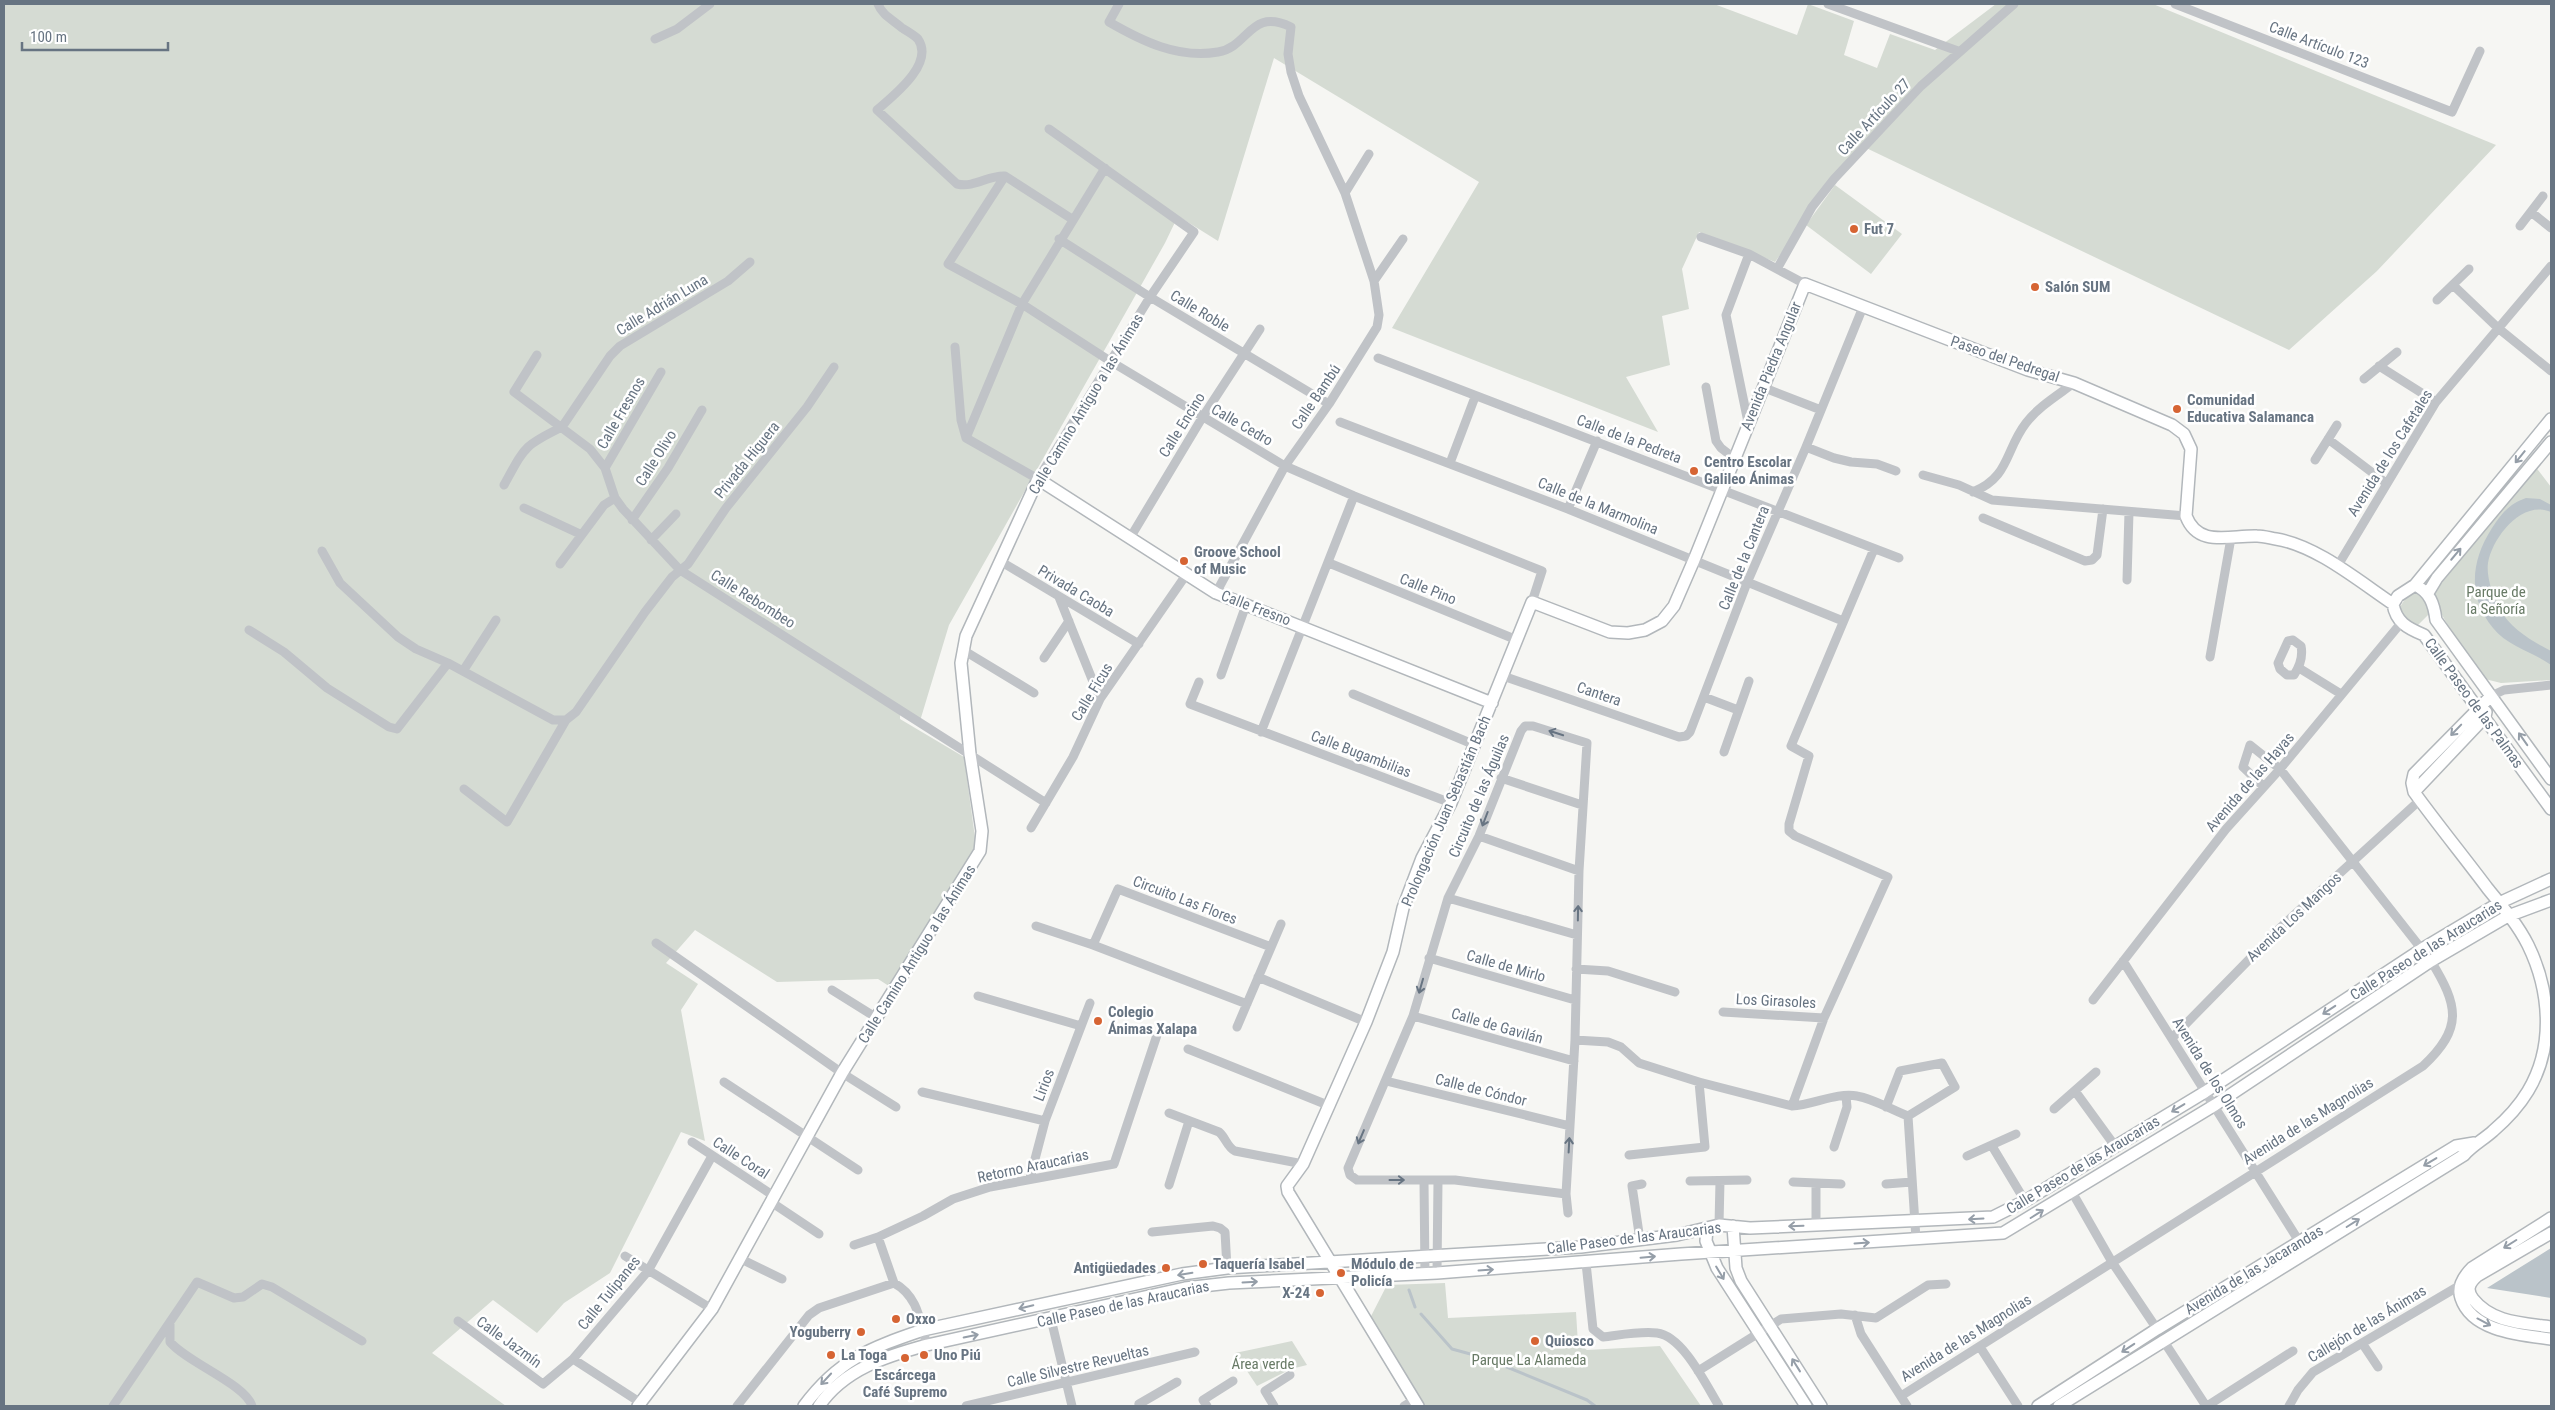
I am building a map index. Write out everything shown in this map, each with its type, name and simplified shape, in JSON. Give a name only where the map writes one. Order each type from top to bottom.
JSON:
[{"type":"street","points":[[655,39],[677,29],[710,4]]},
{"type":"street","points":[[878,4],[881,11],[918,39],[921,49],[921,63],[902,87],[877,110],[957,184],[968,186],[994,176],[1005,176],[1072,219]]},
{"type":"street","name":"Calle Bambú","points":[[1119,4],[1109,22],[1146,43],[1171,50],[1206,53],[1220,52],[1232,45],[1252,28],[1265,22],[1279,21],[1291,27],[1288,54],[1291,72],[1299,96],[1345,193],[1374,282],[1379,315],[1377,327],[1329,404],[1285,466],[1216,593]]},
{"type":"street","points":[[1828,4],[1840,6],[1958,51]]},
{"type":"street","name":"Calle Artículo 27","points":[[1777,269],[1812,208],[1834,179],[1921,86],[1958,51],[2014,4]]},
{"type":"street","name":"Calle Artículo 123","points":[[2175,4],[2452,112],[2480,51]]},
{"type":"street","points":[[966,438],[1022,304],[1059,239],[1105,168],[1049,129]]},
{"type":"street","points":[[1345,193],[1369,154]]},
{"type":"street","name":"Calle Camino Antiguo a las Ánimas","points":[[639,1404],[712,1309],[842,1073],[980,851],[982,831],[970,754],[961,663],[966,636],[1038,479],[1150,297],[1194,232],[1105,168]]},
{"type":"street","name":"Calle Cedro","points":[[1005,176],[948,264],[1022,304],[1202,418],[1285,466],[1354,496],[1542,571]]},
{"type":"street","points":[[2520,226],[2543,196]]},
{"type":"street","points":[[2531,212],[2551,228]]},
{"type":"street","name":"Paseo del Pedregal","points":[[1702,237],[1749,254],[1804,284],[2028,370],[2074,383],[2172,425],[2184,434],[2191,449],[2186,516]]},
{"type":"street","name":"Calle Roble","points":[[1059,239],[1150,297],[1329,404]]},
{"type":"street","points":[[1374,282],[1404,239]]},
{"type":"street","points":[[1748,422],[1726,315],[1749,254]]},
{"type":"street","name":"Calle Adrián Luna","points":[[562,427],[610,356],[620,346],[728,281],[750,262]]},
{"type":"street","name":"Avenida de los Cafetales","points":[[2337,567],[2436,402],[2551,266]]},
{"type":"street","points":[[2437,300],[2469,269]]},
{"type":"street","name":"Avenida Piedra Angular","points":[[1532,602],[1610,632],[1628,634],[1646,630],[1662,621],[1674,606],[1694,560],[1804,284]]},
{"type":"street","points":[[2453,285],[2498,328],[2551,370]]},
{"type":"street","name":"Calle de la Cantera","points":[[1686,736],[1690,732],[1747,583],[1806,447],[1863,307]]},
{"type":"street","name":"Calle Encino","points":[[1130,538],[1202,418],[1260,329]]},
{"type":"street","points":[[955,347],[961,420],[966,438],[1038,479]]},
{"type":"street","points":[[2364,379],[2397,352]]},
{"type":"street","name":"Calle Rebombeo","points":[[537,354],[514,392],[590,449],[606,468],[615,498],[632,520],[680,570],[1046,803]]},
{"type":"street","name":"Calle de la Pedreta","points":[[1378,358],[1475,397],[1597,441],[1874,550],[1899,558]]},
{"type":"street","points":[[2379,366],[2436,402]]},
{"type":"street","name":"Privada Higuera","points":[[464,789],[507,822],[566,720],[576,712],[645,612],[672,577],[688,564],[726,508],[807,407],[834,367]]},
{"type":"street","name":"Calle Fresnos","points":[[606,468],[660,372]]},
{"type":"street","points":[[1973,492],[1987,486],[1996,478],[2006,464],[2017,437],[2033,414],[2074,383]]},
{"type":"street","points":[[1706,387],[1716,441],[1720,448],[1734,458]]},
{"type":"street","points":[[1762,387],[1820,410]]},
{"type":"street","points":[[1450,464],[1475,397]]},
{"type":"street","name":"Calle Olivo","points":[[632,520],[668,468],[702,410]]},
{"type":"street","points":[[2401,623],[2395,615],[2393,604],[2398,596],[2415,585],[2551,419]]},
{"type":"street","name":"Calle de la Marmolina","points":[[1340,422],[1568,509],[1843,621]]},
{"type":"street","points":[[2315,460],[2337,425]]},
{"type":"street","points":[[504,485],[524,449],[533,441],[562,427]]},
{"type":"street","points":[[2328,439],[2386,483]]},
{"type":"street","points":[[1568,509],[1597,441]]},
{"type":"street","points":[[2415,585],[2428,593],[2437,578],[2551,442]]},
{"type":"street","points":[[1806,447],[1834,458],[1851,462],[1877,464],[1896,471]]},
{"type":"street","points":[[1923,475],[1959,485],[1992,500],[2186,516],[2190,525],[2204,536],[2231,538],[2257,536],[2279,539],[2301,546],[2393,604]]},
{"type":"street","name":"Calle Fresno","points":[[1038,479],[1216,593],[1492,702]]},
{"type":"street","points":[[1261,732],[1354,496]]},
{"type":"street","points":[[560,564],[580,534],[604,505],[615,498]]},
{"type":"street","points":[[524,508],[580,534]]},
{"type":"street","points":[[1983,518],[2086,561],[2092,560],[2097,555],[2103,509]]},
{"type":"street","points":[[2127,580],[2129,512]]},
{"type":"street","points":[[651,540],[676,514]]},
{"type":"street","points":[[2210,657],[2231,538]]},
{"type":"street","points":[[1824,1018],[1888,877],[1795,836],[1789,831],[1789,824],[1809,756],[1791,746],[1874,550]]},
{"type":"street","points":[[322,551],[340,583],[398,636],[416,649],[448,663],[553,720],[566,720]]},
{"type":"street","name":"Privada Caoba","points":[[1000,561],[1138,644]]},
{"type":"street","name":"Calle Pino","points":[[1329,563],[1517,640]]},
{"type":"street","name":"Prolongación Juan Sebastián Bach","points":[[1330,1262],[1288,1192],[1287,1186],[1303,1164],[1366,1022],[1393,952],[1403,908],[1422,858],[1451,803],[1503,676],[1542,571]]},
{"type":"street","name":"Calle Ficus","points":[[1031,828],[1073,757],[1100,699],[1186,575]]},
{"type":"street","name":"Calle Paseo de las Palmas","points":[[2428,593],[2434,604],[2436,620],[2551,778]]},
{"type":"street","points":[[1059,597],[1100,699]]},
{"type":"street","points":[[1220,675],[1246,605]]},
{"type":"street","points":[[463,671],[496,620]]},
{"type":"street","points":[[1044,658],[1069,621]]},
{"type":"street","name":"Calle Paseo de las Palmas","points":[[2401,623],[2424,635],[2551,809]]},
{"type":"street","name":"Avenida de las Hayas","points":[[2093,1000],[2226,830],[2280,770],[2401,623]]},
{"type":"street","points":[[249,630],[284,652],[327,688],[389,727],[397,729],[448,663]]},
{"type":"street","points":[[962,650],[1034,693]]},
{"type":"street","points":[[2299,668],[2341,694]]},
{"type":"street","name":"Cantera","points":[[1503,676],[1679,737],[1686,736]]},
{"type":"street","points":[[1724,752],[1749,681]]},
{"type":"street","name":"Calle Bugambilias","points":[[1199,682],[1190,704],[1451,803]]},
{"type":"street","points":[[2417,796],[2412,783],[2414,774],[2491,696],[2504,690],[2551,685]]},
{"type":"street","points":[[1353,694],[1475,745]]},
{"type":"street","name":"Avenida Los Mangos","points":[[2172,1038],[2280,927],[2352,862],[2417,796],[2485,717],[2491,696]]},
{"type":"street","points":[[1704,697],[1738,710]]},
{"type":"street","name":"Circuito de las Águilas","points":[[1566,1194],[1473,1181],[1357,1180],[1350,1175],[1348,1168],[1413,1016],[1448,898],[1478,836],[1521,731],[1526,726],[1532,726],[1587,743],[1579,871],[1575,1040],[1566,1194],[1568,1213]]},
{"type":"street","name":"Avenida de las Magnolias","points":[[1901,1396],[2423,1066],[2446,1041],[2452,1025],[2453,1007],[2448,988],[2431,961],[2280,770],[2250,745],[2243,767],[2264,786]]},
{"type":"street","points":[[1501,778],[1582,805]]},
{"type":"street","name":"Avenida de las Jacarandas","points":[[2059,1406],[2163,1340],[2456,1146],[2474,1143],[2491,1133],[2510,1116],[2528,1090],[2539,1066],[2546,1039],[2547,1015],[2540,975],[2527,943],[2500,903],[2417,796]]},
{"type":"street","points":[[1478,836],[1579,871]]},
{"type":"street","name":"Calle Paseo de las Araucarias","points":[[804,1406],[835,1370],[882,1344],[923,1330],[1182,1274],[1227,1268],[1582,1247],[1640,1240],[1719,1225],[1750,1228],[1993,1217],[2025,1201],[2205,1092],[2422,949],[2500,903],[2551,880]]},
{"type":"street","name":"Circuito Las Flores","points":[[1094,945],[1118,889],[1271,947]]},
{"type":"street","points":[[1448,898],[1577,935]]},
{"type":"street","name":"Calle Paseo de las Araucarias","points":[[820,1406],[842,1382],[864,1366],[885,1357],[927,1345],[1185,1288],[1229,1283],[1431,1274],[2003,1233],[2215,1105],[2431,961],[2508,916],[2551,900]]},
{"type":"street","points":[[1237,1027],[1281,924]]},
{"type":"street","points":[[1036,926],[1094,945],[1247,1004]]},
{"type":"street","points":[[656,943],[842,1073],[896,1107]]},
{"type":"street","name":"Calle de Mirlo","points":[[1429,958],[1575,1000]]},
{"type":"street","name":"Avenida de los Olmos","points":[[2122,961],[2215,1105],[2303,1247]]},
{"type":"street","points":[[1576,969],[1608,970],[1675,992]]},
{"type":"street","points":[[1258,977],[1366,1022]]},
{"type":"street","points":[[832,990],[877,1018]]},
{"type":"street","points":[[978,996],[1081,1026]]},
{"type":"street","name":"Lirios","points":[[1030,1178],[1045,1121],[1090,1003]]},
{"type":"street","name":"Los Girasoles","points":[[1723,1012],[1824,1018],[1792,1106]]},
{"type":"street","name":"Calle de Gavilán","points":[[1413,1016],[1574,1061]]},
{"type":"street","name":"Retorno Araucarias","points":[[854,1245],[878,1237],[953,1199],[990,1186],[1114,1164],[1158,1035]]},
{"type":"street","points":[[1575,1040],[1608,1042],[1621,1047],[1639,1063],[1699,1082],[1792,1106],[1804,1106],[1846,1096],[1858,1096],[1908,1116]]},
{"type":"street","points":[[1188,1049],[1330,1106]]},
{"type":"street","points":[[1886,1107],[1900,1070],[1942,1063],[1955,1087],[1908,1116]]},
{"type":"street","points":[[2054,1108],[2096,1072]]},
{"type":"street","name":"Calle de Cóndor","points":[[1386,1080],[1570,1126]]},
{"type":"street","points":[[724,1082],[858,1170]]},
{"type":"street","points":[[1629,1155],[1705,1147],[1699,1082]]},
{"type":"street","points":[[2075,1090],[2115,1146]]},
{"type":"street","points":[[922,1092],[1045,1121]]},
{"type":"street","points":[[1834,1147],[1846,1107],[1846,1096]]},
{"type":"street","points":[[1169,1113],[1220,1132],[1225,1137],[1229,1148],[1235,1151],[1303,1164]]},
{"type":"street","points":[[1908,1116],[1916,1239]]},
{"type":"street","points":[[1169,1185],[1190,1121]]},
{"type":"street","points":[[1968,1156],[2016,1134]]},
{"type":"street","name":"Calle Coral","points":[[692,1142],[819,1234]]},
{"type":"street","points":[[1992,1146],[2025,1201]]},
{"type":"street","name":"Calle Tulipanes","points":[[543,1384],[573,1359],[648,1271],[712,1156]]},
{"type":"street","points":[[1424,1180],[1431,1274]]},
{"type":"street","points":[[1431,1256],[1438,1180]]},
{"type":"street","points":[[1719,1225],[1720,1180]]},
{"type":"street","points":[[1690,1181],[1747,1180]]},
{"type":"street","points":[[1792,1182],[1841,1184]]},
{"type":"street","points":[[1886,1184],[1912,1182]]},
{"type":"street","points":[[1816,1183],[1816,1226]]},
{"type":"street","points":[[1640,1240],[1632,1186],[1642,1184]]},
{"type":"street","points":[[2072,1192],[2112,1262],[2156,1329]]},
{"type":"street","points":[[2551,1218],[2472,1268],[2464,1276],[2460,1284],[2463,1305],[2475,1317],[2510,1333],[2551,1339]]},
{"type":"street","points":[[1152,1232],[1213,1226],[1220,1228],[1224,1232],[1227,1268]]},
{"type":"street","points":[[1733,1226],[1736,1239],[1734,1251],[1736,1268],[1741,1281],[1822,1406]]},
{"type":"street","points":[[1707,1228],[1706,1241],[1710,1253],[1757,1332],[1806,1406]]},
{"type":"street","points":[[2551,1234],[2472,1280],[2469,1285],[2470,1293],[2482,1309],[2512,1322],[2551,1326]]},
{"type":"street","points":[[878,1237],[894,1283],[906,1290],[914,1300],[927,1345]]},
{"type":"street","name":"Avenida de las Jacarandas","points":[[2038,1406],[2156,1329],[2303,1247]]},
{"type":"street","points":[[625,1256],[712,1309]]},
{"type":"street","points":[[739,1258],[782,1279]]},
{"type":"street","points":[[1330,1262],[1412,1404]]},
{"type":"street","points":[[1586,1263],[1593,1330],[1602,1337],[1656,1333],[1666,1335],[1674,1340],[1698,1371],[1719,1406]]},
{"type":"street","name":"Callejón de las Ánimas","points":[[2289,1406],[2298,1390],[2313,1372],[2460,1284],[2472,1280]]},
{"type":"street","points":[[113,1406],[198,1282],[234,1298],[243,1297],[262,1284],[272,1287],[362,1341]]},
{"type":"street","points":[[737,1406],[808,1315],[819,1308],[894,1283]]},
{"type":"street","points":[[1134,1284],[1137,1298]]},
{"type":"street","points":[[1698,1371],[1757,1332],[1781,1319],[1841,1314],[1876,1318],[1928,1285],[1946,1284]]},
{"type":"street","name":"Avenida de las Magnolias","points":[[1855,1315],[1861,1334],[1907,1406]]},
{"type":"street","points":[[1050,1319],[1072,1406]]},
{"type":"street","name":"Calle Jazmín","points":[[458,1321],[543,1384]]},
{"type":"street","points":[[170,1323],[170,1342],[179,1353],[243,1392],[252,1406]]},
{"type":"street","points":[[2163,1340],[2207,1406],[2293,1351]]},
{"type":"street","points":[[2362,1342],[2378,1367]]},
{"type":"street","points":[[1980,1347],[2018,1406]]},
{"type":"street","name":"Calle Silvestre Revueltas","points":[[966,1406],[993,1403],[1196,1352]]},
{"type":"street","points":[[573,1359],[639,1404]]},
{"type":"street","points":[[1274,1406],[1265,1391],[1290,1375]]},
{"type":"street","points":[[1207,1406],[1203,1400],[1233,1381]]},
{"type":"street","points":[[1140,1406],[1138,1404],[1177,1382]]},
{"type":"green space","points":[[4,4],[1714,4],[1797,35],[1808,4],[1854,21],[1844,55],[1877,68],[1890,34],[1935,50],[1996,4],[2153,4],[2496,145],[2377,271],[2289,350],[1862,146],[1850,156],[1775,262],[1699,232],[1682,269],[1689,309],[1662,316],[1670,365],[1626,377],[1658,432],[1392,328],[1479,182],[1274,58],[1218,241],[1178,216],[1165,243],[949,625],[920,721],[900,709],[900,719],[964,757],[976,845],[892,988],[878,979],[777,982],[695,930],[666,963],[698,984],[681,1010],[705,1141],[681,1132],[610,1273],[564,1303],[537,1333],[493,1300],[432,1353],[506,1406],[4,1406]]},
{"type":"green space","name":"Fut 7","points":[[1835,185],[1902,234],[1871,274],[1806,225]]},
{"type":"green space","name":"Parque de la Señoría","points":[[2535,466],[2551,487],[2551,680],[2501,683],[2485,679],[2477,669],[2449,628],[2433,594]]},
{"type":"green space","points":[[2409,593],[2416,593],[2423,599],[2430,613],[2417,626],[2404,617],[2400,607]]},
{"type":"green space","name":"Parque La Alameda","points":[[1445,1283],[1448,1318],[1576,1312],[1578,1344],[1587,1350],[1660,1346],[1701,1406],[1420,1406],[1368,1322],[1387,1285]]},
{"type":"green space","name":"Área verde","points":[[1292,1341],[1307,1365],[1291,1369],[1257,1386],[1235,1353]]},
{"type":"shaded area","points":[[2526,498],[2540,499],[2551,505],[2551,512],[2540,509],[2529,511],[2510,523],[2495,543],[2488,563],[2488,574],[2490,586],[2499,608],[2515,628],[2551,651],[2551,665],[2505,640],[2493,628],[2485,616],[2479,604],[2476,591],[2476,566],[2485,540],[2503,513],[2515,503]]},
{"type":"shaded area","points":[[2551,1248],[2551,1298],[2487,1288]]},
{"type":"waterway","points":[[1409,1290],[1415,1307]]},
{"type":"waterway","points":[[1421,1314],[1452,1349],[1485,1358],[1587,1400],[1595,1406]]},
{"type":"place","name":"Fut 7","points":[[1854,229]]},
{"type":"place","name":"Salón SUM","points":[[2035,287]]},
{"type":"place","name":"Comunidad Educativa Salamanca","points":[[2177,409]]},
{"type":"place","name":"Centro Escolar Galileo Ánimas","points":[[1694,471]]},
{"type":"place","name":"Groove School of Music","points":[[1184,561]]},
{"type":"place","name":"Colegio Ánimas Xalapa","points":[[1098,1021]]},
{"type":"place","name":"Taquería Isabel","points":[[1203,1264]]},
{"type":"place","name":"Antigüedades","points":[[1166,1268]]},
{"type":"place","name":"Módulo de Policía","points":[[1341,1273]]},
{"type":"place","name":"X-24","points":[[1320,1293]]},
{"type":"place","name":"Oxxo","points":[[896,1319]]},
{"type":"place","name":"Yoguberry","points":[[861,1332]]},
{"type":"place","name":"Quiosco","points":[[1535,1341]]},
{"type":"place","name":"La Toga","points":[[831,1355]]},
{"type":"place","name":"Uno Piú","points":[[924,1355]]},
{"type":"place","name":"Escárcega Café Supremo","points":[[905,1358]]}]
